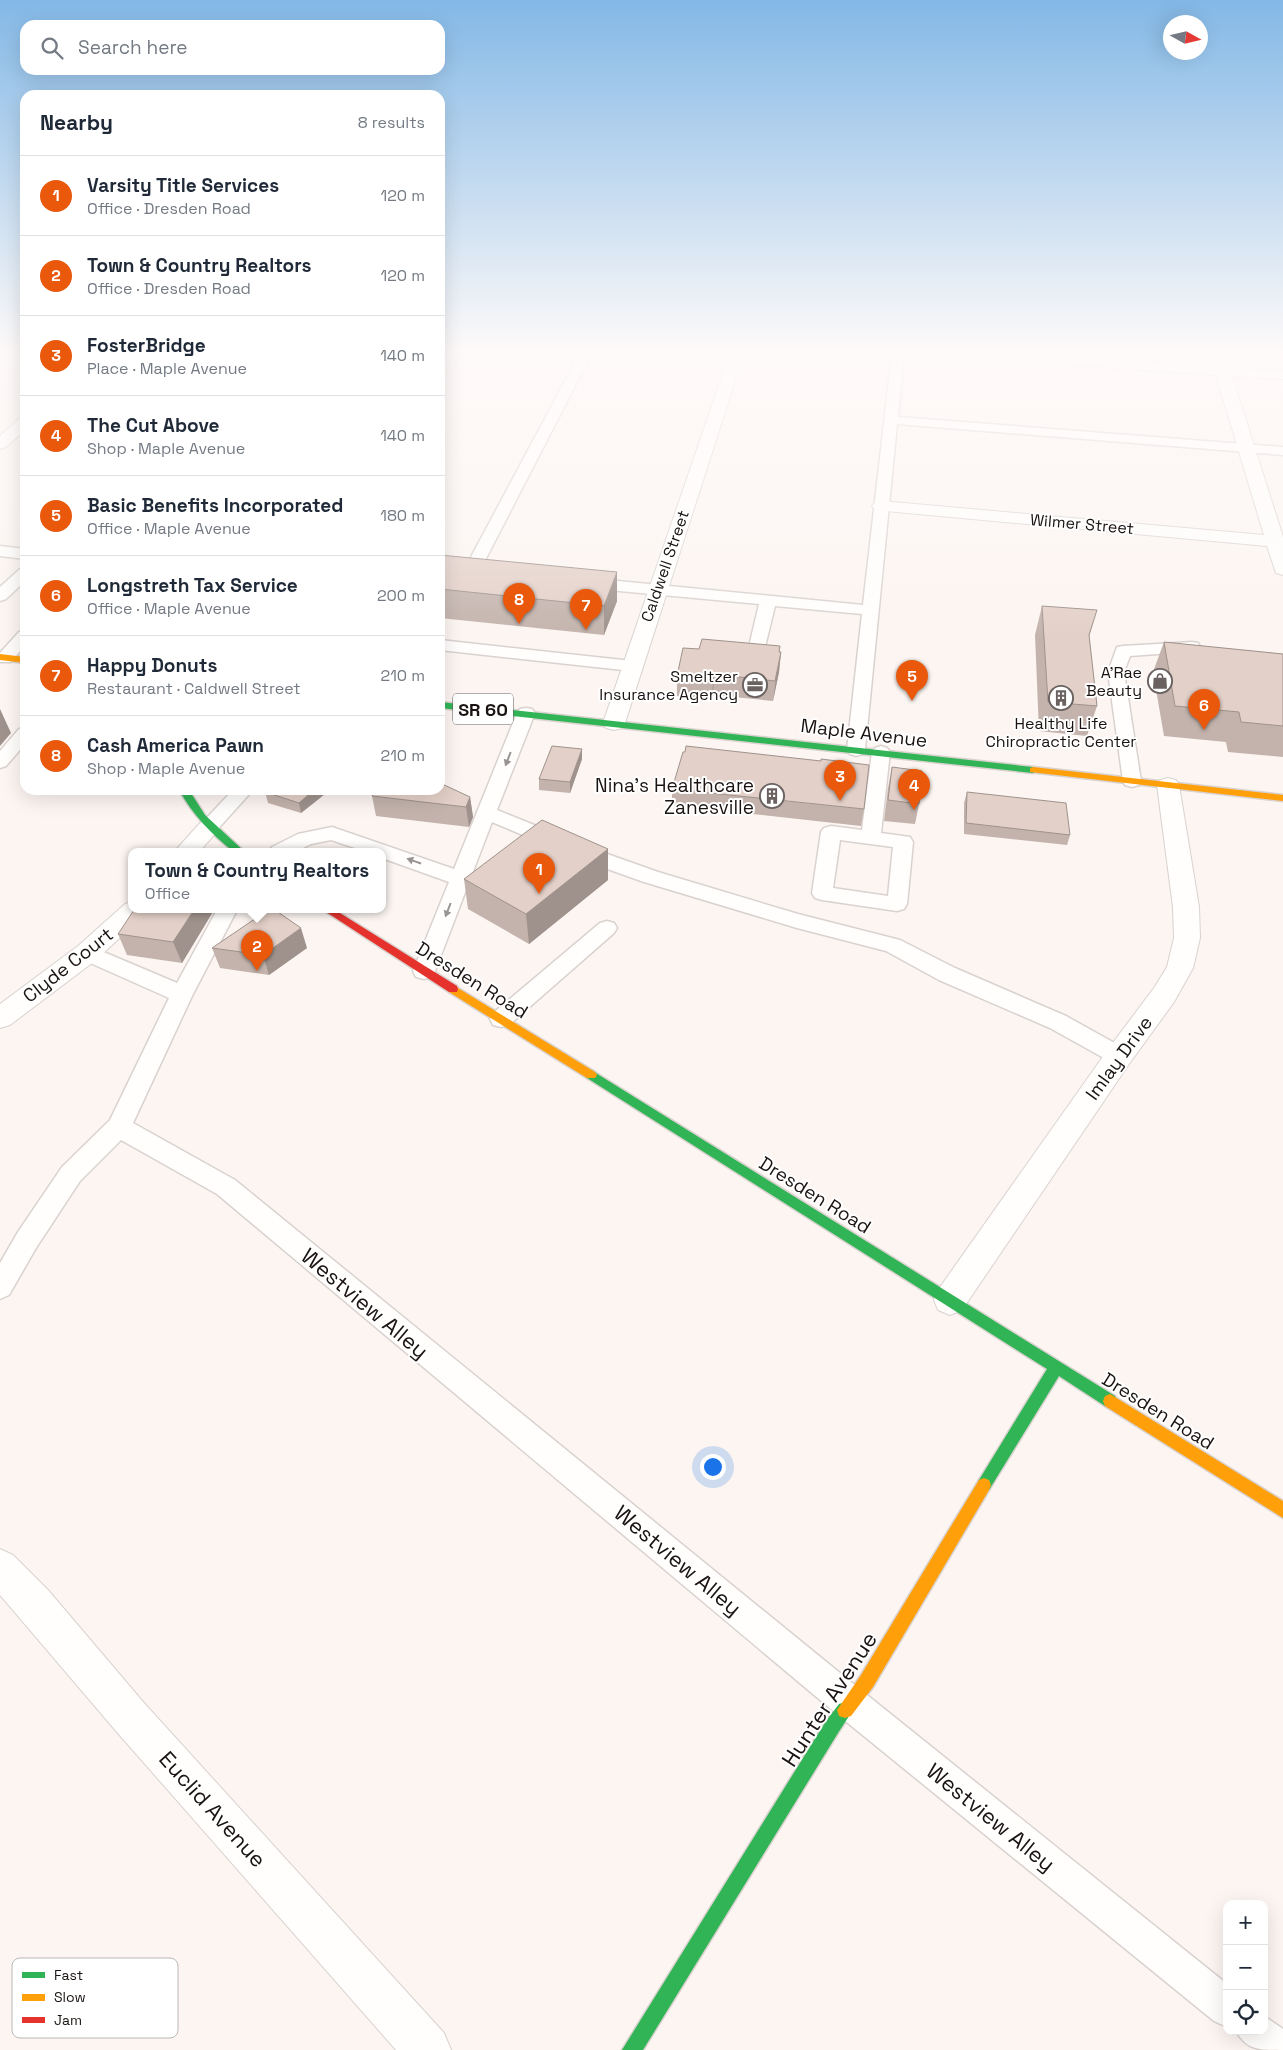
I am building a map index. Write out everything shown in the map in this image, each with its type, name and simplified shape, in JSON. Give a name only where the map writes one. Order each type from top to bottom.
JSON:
[{"type":"street","name":"Caldwell Street","points":[[614,723],[705,449]]},
{"type":"street","points":[[1246,449],[1279,541],[1283,569]]},
{"type":"street","name":"Wilmer Street","points":[[881,506],[1279,541]]},
{"type":"street","points":[[2,657],[20,659]]},
{"type":"street","name":"Maple Avenue","points":[[445,706],[881,752],[1283,798]]},
{"type":"street","name":"Imlay Drive","points":[[950,1300],[1180,968],[1187,938],[1186,907],[1168,785]]},
{"type":"street","points":[[186,795],[208,828],[235,848]]},
{"type":"street","points":[[190,848],[208,828]]},
{"type":"street","name":"Clyde Court","points":[[0,1018],[86,953],[131,913]]},
{"type":"street","name":"Dresden Road","points":[[333,913],[1283,1510]]},
{"type":"street","name":"Hunter Avenue","points":[[632,2050],[832,1727],[867,1681],[1056,1368]]},
{"type":"street","name":"Euclid Avenue","points":[[0,1568],[21,1588],[104,1688],[379,1993],[427,2050]]},
{"type":"lane","points":[[491,574],[464,571],[532,449]]},
{"type":"lane","points":[[856,750],[888,449]]},
{"type":"lane","points":[[1254,449],[1283,451]]},
{"type":"lane","points":[[0,538],[20,540]]},
{"type":"lane","points":[[0,551],[20,553]]},
{"type":"lane","points":[[0,596],[20,577]]},
{"type":"lane","points":[[569,582],[870,610]]},
{"type":"lane","points":[[755,655],[768,600]]},
{"type":"lane","points":[[2,657],[20,640]]},
{"type":"lane","points":[[445,646],[632,666]]},
{"type":"lane","points":[[1132,781],[1116,672],[1123,651],[1185,646],[1204,648]]},
{"type":"lane","points":[[424,971],[526,714]]},
{"type":"lane","points":[[0,762],[20,739]]},
{"type":"lane","points":[[871,838],[881,752]]},
{"type":"lane","points":[[208,828],[239,795]]},
{"type":"lane","points":[[487,813],[589,855],[651,877],[797,921],[892,945],[947,974],[1026,1010],[1058,1022],[1119,1056]]},
{"type":"lane","points":[[831,832],[871,838],[903,842],[897,904],[822,894],[831,832]]},
{"type":"lane","points":[[287,848],[306,839],[332,833],[375,848]]},
{"type":"lane","points":[[386,852],[460,878]]},
{"type":"lane","points":[[0,1287],[27,1240],[70,1174],[119,1127],[182,994],[225,913]]},
{"type":"lane","points":[[501,1019],[607,928]]},
{"type":"lane","points":[[86,953],[182,994]]},
{"type":"lane","name":"Westview Alley","points":[[119,1127],[226,1187],[850,1703],[1223,2005]]},
{"type":"lane","points":[[1260,2035],[1278,2050]]},
{"type":"building","points":[[445,555],[617,572],[604,606],[445,590]]},
{"type":"building","points":[[1042,606],[1097,610],[1089,635],[1097,706],[1048,702]]},
{"type":"building","points":[[702,639],[780,646],[779,652],[781,652],[775,681],[714,674],[713,680],[677,676],[683,648],[699,649]]},
{"type":"building","points":[[1164,642],[1283,654],[1283,726],[1241,722],[1239,712],[1175,706]]},
{"type":"building","points":[[552,746],[582,749],[570,782],[539,779]]},
{"type":"building","points":[[686,746],[869,765],[864,809],[672,789]]},
{"type":"building","points":[[892,767],[922,771],[919,804],[888,800]]},
{"type":"building","points":[[445,785],[470,797],[466,807],[372,796],[445,795]]},
{"type":"building","points":[[967,792],[1066,803],[1070,835],[966,823]]},
{"type":"building","points":[[274,795],[308,795],[299,803]]},
{"type":"building","points":[[542,820],[608,849],[526,914],[464,879]]},
{"type":"building","points":[[132,913],[192,913],[173,942],[118,934]]},
{"type":"building","points":[[264,913],[279,913],[301,928],[263,955],[212,948]]},
{"type":"traffic: fast","points":[[445,706],[1033,770]]},
{"type":"traffic: fast","points":[[186,795],[195,809],[208,824],[235,848]]},
{"type":"traffic: fast","points":[[591,1075],[1110,1401]]},
{"type":"traffic: fast","points":[[984,1485],[1056,1368]]},
{"type":"traffic: fast","points":[[632,2050],[832,1727],[845,1710]]},
{"type":"traffic: slow","points":[[0,657],[20,659]]},
{"type":"traffic: slow","points":[[1033,770],[1283,798]]},
{"type":"traffic: slow","points":[[453,989],[591,1075]]},
{"type":"traffic: slow","points":[[1110,1401],[1283,1510]]},
{"type":"traffic: slow","points":[[845,1710],[867,1681],[984,1485]]},
{"type":"traffic: jam","points":[[333,913],[453,989]]},
{"type":"place","name":"Cash America Pawn","points":[[519,624]]},
{"type":"place","name":"Happy Donuts","points":[[586,630]]},
{"type":"place","name":"A'Rae Beauty","points":[[1160,681]]},
{"type":"place","name":"Smeltzer Insurance Agency","points":[[755,685]]},
{"type":"place","name":"Healthy Life Chiropractic Center","points":[[1061,698]]},
{"type":"place","name":"Basic Benefits Incorporated","points":[[912,701]]},
{"type":"place","name":"Longstreth Tax Service","points":[[1204,730]]},
{"type":"place","name":"Nina's Healthcare Zanesville","points":[[772,796]]},
{"type":"place","name":"FosterBridge","points":[[840,801]]},
{"type":"place","name":"The Cut Above","points":[[914,810]]},
{"type":"place","name":"Varsity Title Services","points":[[539,894]]},
{"type":"place","name":"Town & Country Realtors","points":[[257,971]]}]
